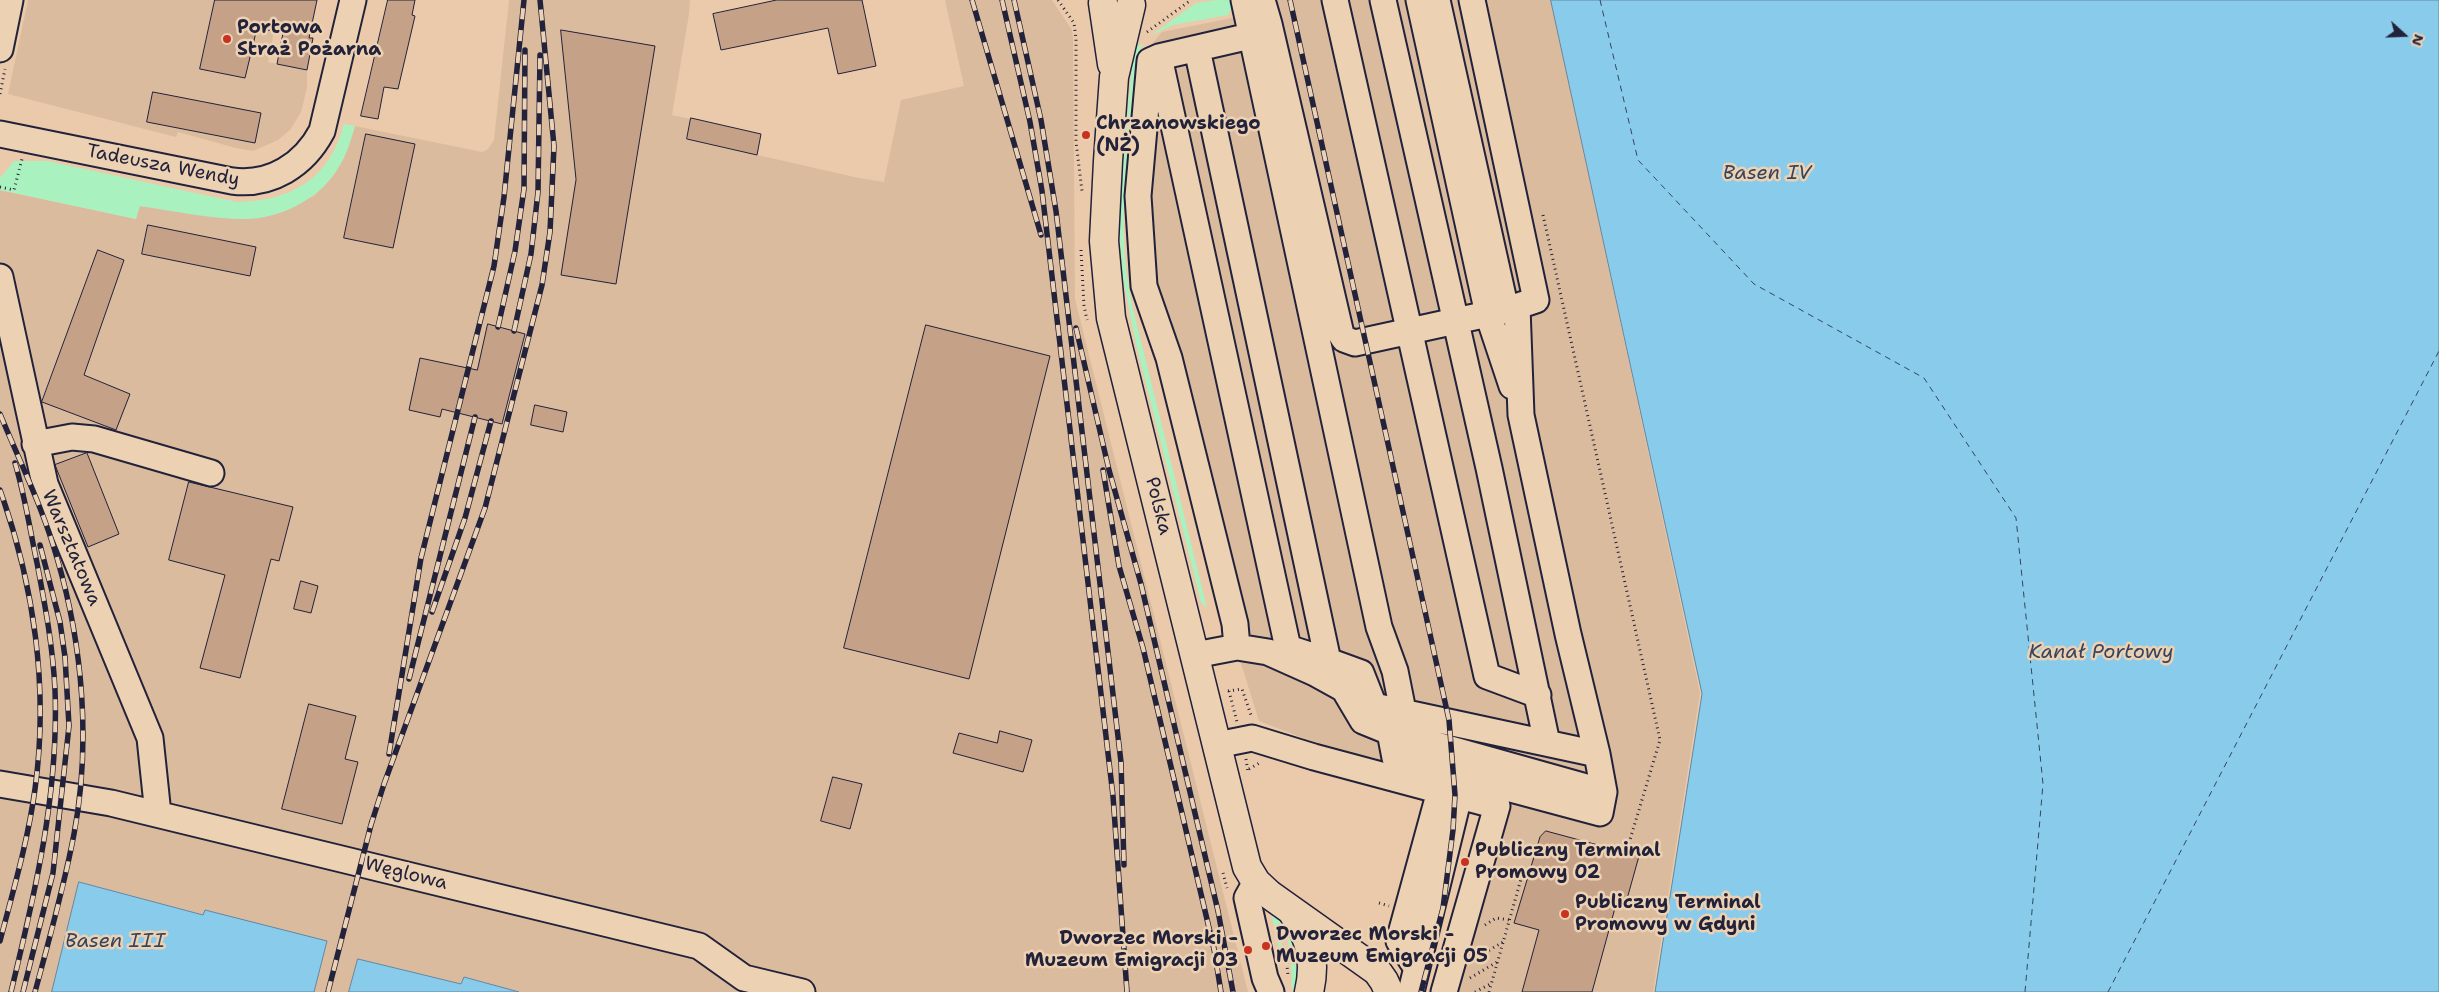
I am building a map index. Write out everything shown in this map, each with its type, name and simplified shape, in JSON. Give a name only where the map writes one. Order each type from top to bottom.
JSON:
[{"type":"highway","points":[[1100,2],[1139,3]]},
{"type":"highway","name":"Polska","points":[[1100,2],[1114,77],[1104,241],[1107,293],[1111,318],[1195,655],[1229,742],[1247,867],[1302,926],[1310,943],[1313,961],[1286,990]]},
{"type":"highway","name":"Polska","points":[[1114,77],[1139,3]]},
{"type":"highway","name":"Polska","points":[[1272,896],[1376,971],[1384,981],[1388,992]]},
{"type":"street","name":"Tadeusza Wendy","points":[[0,134],[232,181],[255,182],[268,179],[299,162],[315,144],[322,131],[353,0]]},
{"type":"street","points":[[1244,0],[1250,36],[1379,627],[1395,671],[1403,711],[1390,732]]},
{"type":"street","points":[[1262,0],[1270,24],[1341,334],[1344,339],[1355,343],[1504,310],[1536,300],[1472,0]]},
{"type":"street","points":[[1270,0],[1355,343]]},
{"type":"street","points":[[1335,0],[1411,331],[1487,676],[1538,695]]},
{"type":"street","points":[[1384,0],[1547,743]]},
{"type":"street","points":[[1419,0],[1504,310]]},
{"type":"street","points":[[1195,655],[1237,647],[1268,652],[1315,673],[1344,689],[1364,721],[1390,732],[1604,792],[1598,754],[1568,634],[1521,415],[1504,310],[1437,0]]},
{"type":"street","points":[[0,49],[13,15]]},
{"type":"street","points":[[1237,647],[1235,624],[1169,358],[1144,286],[1138,196],[1150,61],[1250,36]]},
{"type":"street","points":[[1196,49],[1328,661]]},
{"type":"street","points":[[1160,57],[1288,648],[1361,673],[1374,706],[1598,754]]},
{"type":"street","name":"Warsztatowa","points":[[0,276],[45,484],[150,738],[158,814]]},
{"type":"street","points":[[35,444],[72,437],[94,439],[211,473]]},
{"type":"street","points":[[1229,742],[1252,738],[1497,806],[1455,986]]},
{"type":"street","name":"Węglowa","points":[[0,784],[111,803],[699,946],[744,978],[802,992]]},
{"type":"street","points":[[1411,992],[1450,794]]},
{"type":"street","points":[[1272,896],[1247,898],[1265,978],[1286,990]]},
{"type":"path","points":[[1140,37],[1191,0]]},
{"type":"path","points":[[0,187],[14,190],[22,156],[30,156]]},
{"type":"path","points":[[1544,215],[1660,740],[1626,853]]},
{"type":"path","points":[[1229,691],[1229,742],[1249,769]]},
{"type":"path","points":[[1246,777],[1249,769],[1267,760]]},
{"type":"path","points":[[1490,992],[1521,879]]},
{"type":"path","points":[[1378,903],[1393,907]]},
{"type":"path","points":[[1483,926],[1496,918],[1510,920]]},
{"type":"path","points":[[1284,939],[1286,990]]},
{"type":"path","points":[[1470,961],[1503,942]]},
{"type":"path","points":[[1455,986],[1498,962]]},
{"type":"path","points":[[1475,992],[1492,982]]},
{"type":"shaded area","points":[[28,0],[280,0],[268,62],[307,70],[307,87],[301,112],[290,130],[278,140],[253,151],[178,132],[176,137],[8,94]]},
{"type":"shaded area","points":[[509,0],[690,0],[672,115],[691,119],[687,139],[884,182],[901,100],[964,86],[945,0],[1052,0],[1072,30],[1073,38],[1075,299],[1248,992],[519,992],[465,977],[461,984],[358,959],[349,992],[314,992],[327,942],[205,911],[204,915],[80,882],[52,992],[0,992],[0,190],[136,219],[139,206],[245,219],[314,196],[334,175],[346,153],[355,126],[482,152],[488,149],[494,140]]},
{"type":"shaded area","points":[[1269,0],[1551,0],[1700,693],[1653,992],[1452,992],[1507,795],[1329,748],[1259,721],[1195,516],[1128,239],[1142,55],[1162,32],[1272,10]]},
{"type":"green space","points":[[1231,0],[1232,7],[1228,15],[1173,25],[1150,36],[1196,3]]},
{"type":"green space","points":[[1144,44],[1140,49],[1126,166],[1124,246],[1128,282],[1207,608],[1201,602],[1136,344],[1123,278],[1119,232],[1120,187],[1134,47]]},
{"type":"green space","points":[[344,124],[355,126],[338,169],[326,184],[295,207],[270,216],[245,219],[219,218],[140,206],[136,219],[0,190],[0,178],[14,161],[47,161],[237,202],[257,201],[291,191],[306,183],[318,173],[338,143]]},
{"type":"green space","points":[[1273,910],[1301,943],[1296,992],[1291,987],[1292,978],[1287,929],[1280,930],[1283,953],[1280,954],[1271,912]]},
{"type":"water","name":"Kanał Portowy","points":[[1551,0],[2439,0],[2439,992],[1655,992],[1702,694]]},
{"type":"water","name":"Basen III","points":[[79,882],[203,915],[205,910],[327,941],[314,992],[52,992]]},
{"type":"water","points":[[358,959],[461,984],[464,977],[519,992],[349,992]]},
{"type":"building","points":[[215,0],[317,0],[309,38],[313,38],[307,70],[277,64],[283,33],[257,28],[245,78],[200,69]]},
{"type":"building","points":[[388,0],[415,0],[412,15],[415,16],[398,89],[384,87],[378,119],[361,116]]},
{"type":"building","points":[[777,0],[862,0],[876,66],[838,74],[828,28],[721,50],[713,14]]},
{"type":"building","points":[[561,30],[655,46],[616,284],[561,275],[576,180]]},
{"type":"building","points":[[153,92],[261,113],[255,143],[147,122]]},
{"type":"building","points":[[691,118],[761,134],[757,155],[687,139]]},
{"type":"building","points":[[366,134],[415,144],[393,248],[344,238]]},
{"type":"building","points":[[148,225],[256,247],[250,276],[142,254]]},
{"type":"building","points":[[98,250],[124,260],[84,375],[130,394],[116,430],[42,402]]},
{"type":"building","points":[[488,324],[525,334],[502,424],[442,409],[440,417],[409,410],[420,358],[477,370]]},
{"type":"building","points":[[926,325],[1050,356],[969,679],[844,648]]},
{"type":"building","points":[[535,405],[567,412],[563,432],[531,425]]},
{"type":"building","points":[[87,453],[119,534],[88,547],[55,465]]},
{"type":"building","points":[[189,482],[293,507],[279,561],[271,559],[240,678],[200,668],[225,575],[169,560]]},
{"type":"building","points":[[301,581],[318,586],[311,613],[294,609]]},
{"type":"building","points":[[309,704],[356,716],[345,759],[358,762],[342,824],[282,809]]},
{"type":"building","points":[[1000,731],[1032,740],[1023,772],[953,753],[959,733],[997,743]]},
{"type":"building","points":[[833,777],[862,784],[850,829],[821,821]]},
{"type":"building","name":"Publiczny Terminal Promowy w Gdyni","points":[[1546,831],[1639,856],[1627,899],[1618,897],[1592,992],[1522,992],[1539,930],[1514,923],[1540,837]]},
{"type":"ferry route","points":[[1600,0],[1638,160],[1754,284],[1924,378],[2016,518],[2043,784],[2025,992]]},
{"type":"ferry route","points":[[2108,992],[2439,351]]},
{"type":"railway","points":[[389,754],[421,558],[494,266],[504,197],[524,0]]},
{"type":"railway","points":[[370,828],[384,784],[485,508],[542,285],[550,232],[554,146],[540,0]]},
{"type":"railway","points":[[972,0],[1041,235]]},
{"type":"railway","points":[[1002,0],[1030,122],[1042,191],[1113,796],[1127,992]]},
{"type":"railway","points":[[1014,0],[1041,120],[1056,211],[1121,762],[1124,865]]},
{"type":"railway","points":[[1290,0],[1449,720],[1455,795],[1453,830],[1443,908],[1421,992]]},
{"type":"railway","points":[[498,327],[515,251],[524,189],[525,50]]},
{"type":"railway","points":[[514,331],[531,254],[538,192],[540,55]]},
{"type":"railway","points":[[1076,328],[1109,470],[1141,584],[1218,911],[1233,992]]},
{"type":"railway","points":[[0,414],[38,503],[57,558],[73,626],[82,695],[82,765],[74,834],[61,894],[35,992]]},
{"type":"railway","points":[[409,679],[475,417]]},
{"type":"railway","points":[[432,612],[465,518],[491,421]]},
{"type":"railway","points":[[11,992],[29,918],[44,842],[53,767],[55,728],[54,674],[48,626],[22,488],[15,463]]},
{"type":"railway","points":[[1103,470],[1119,566],[1143,648],[1214,949],[1221,992]]},
{"type":"railway","points":[[0,490],[12,526],[30,600],[36,637],[40,713],[39,751],[32,808],[20,866],[0,941]]},
{"type":"railway","points":[[23,992],[53,873],[69,726],[65,657],[60,622],[40,545]]},
{"type":"railway","points":[[328,992],[372,821]]},
{"type":"place","name":"Portowa Straż Pożarna","points":[[227,39]]},
{"type":"place","name":"Chrzanowskiego (NŻ)","points":[[1086,135]]},
{"type":"place","name":"Publiczny Terminal Promowy 02","points":[[1465,862]]},
{"type":"place","name":"Publiczny Terminal Promowy w Gdyni","points":[[1565,914]]},
{"type":"place","name":"Dworzec Morski - Muzeum Emigracji 05","points":[[1266,946]]},
{"type":"place","name":"Dworzec Morski - Muzeum Emigracji 03","points":[[1248,950]]},
{"type":"water label","name":"Basen IV","points":[[1767,174]]}]
